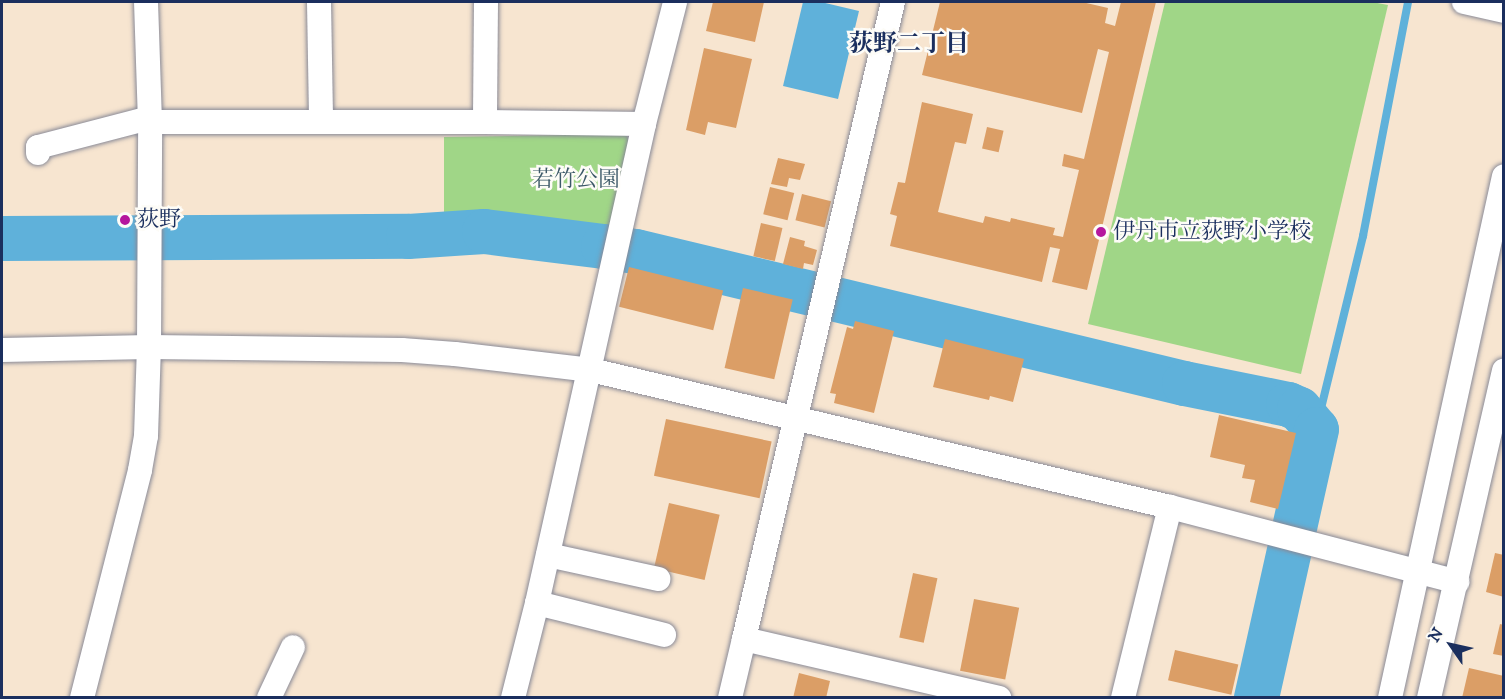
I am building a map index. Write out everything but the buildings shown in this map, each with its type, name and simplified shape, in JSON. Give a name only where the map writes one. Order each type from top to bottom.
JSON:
[{"type":"street","points":[[82,698],[140,470],[146,436],[149,347],[150,120],[146,2]]},
{"type":"street","points":[[319,2],[321,121]]},
{"type":"street","points":[[485,122],[486,2]]},
{"type":"street","points":[[513,698],[591,370],[644,124],[675,2]]},
{"type":"street","points":[[730,698],[798,419],[893,2]]},
{"type":"street","points":[[1464,2],[1503,11]]},
{"type":"street","points":[[38,153],[38,147],[150,120],[644,124]]},
{"type":"street","points":[[1390,698],[1503,176]]},
{"type":"street","points":[[2,350],[149,347],[402,350],[591,370],[1170,507],[1457,582]]},
{"type":"street","points":[[1429,698],[1503,370]]},
{"type":"street","points":[[1123,698],[1170,507]]},
{"type":"street","points":[[548,555],[658,579]]},
{"type":"street","points":[[537,603],[663,635]]},
{"type":"street","points":[[744,639],[999,698]]},
{"type":"street","points":[[269,698],[293,647]]},
{"type":"green space","points":[[1165,2],[1372,2],[1388,5],[1301,374],[1088,324]]},
{"type":"green space","name":"若竹公園","points":[[626,134],[630,143],[612,228],[444,215],[444,137]]},
{"type":"water","points":[[803,2],[821,2],[859,11],[838,99],[783,86]]},
{"type":"waterway","points":[[1316,429],[1363,236],[1408,2]]},
{"type":"waterway","points":[[2,238],[408,236],[484,231],[603,246],[636,251],[1184,383],[1288,404],[1299,409],[1316,429],[1256,698]]},
{"type":"place","name":"荻野","points":[[125,220]]},
{"type":"place","name":"伊丹市立荻野小学校","points":[[1101,232]]},
{"type":"district","name":"荻野二丁目","points":[[909,45]]}]
